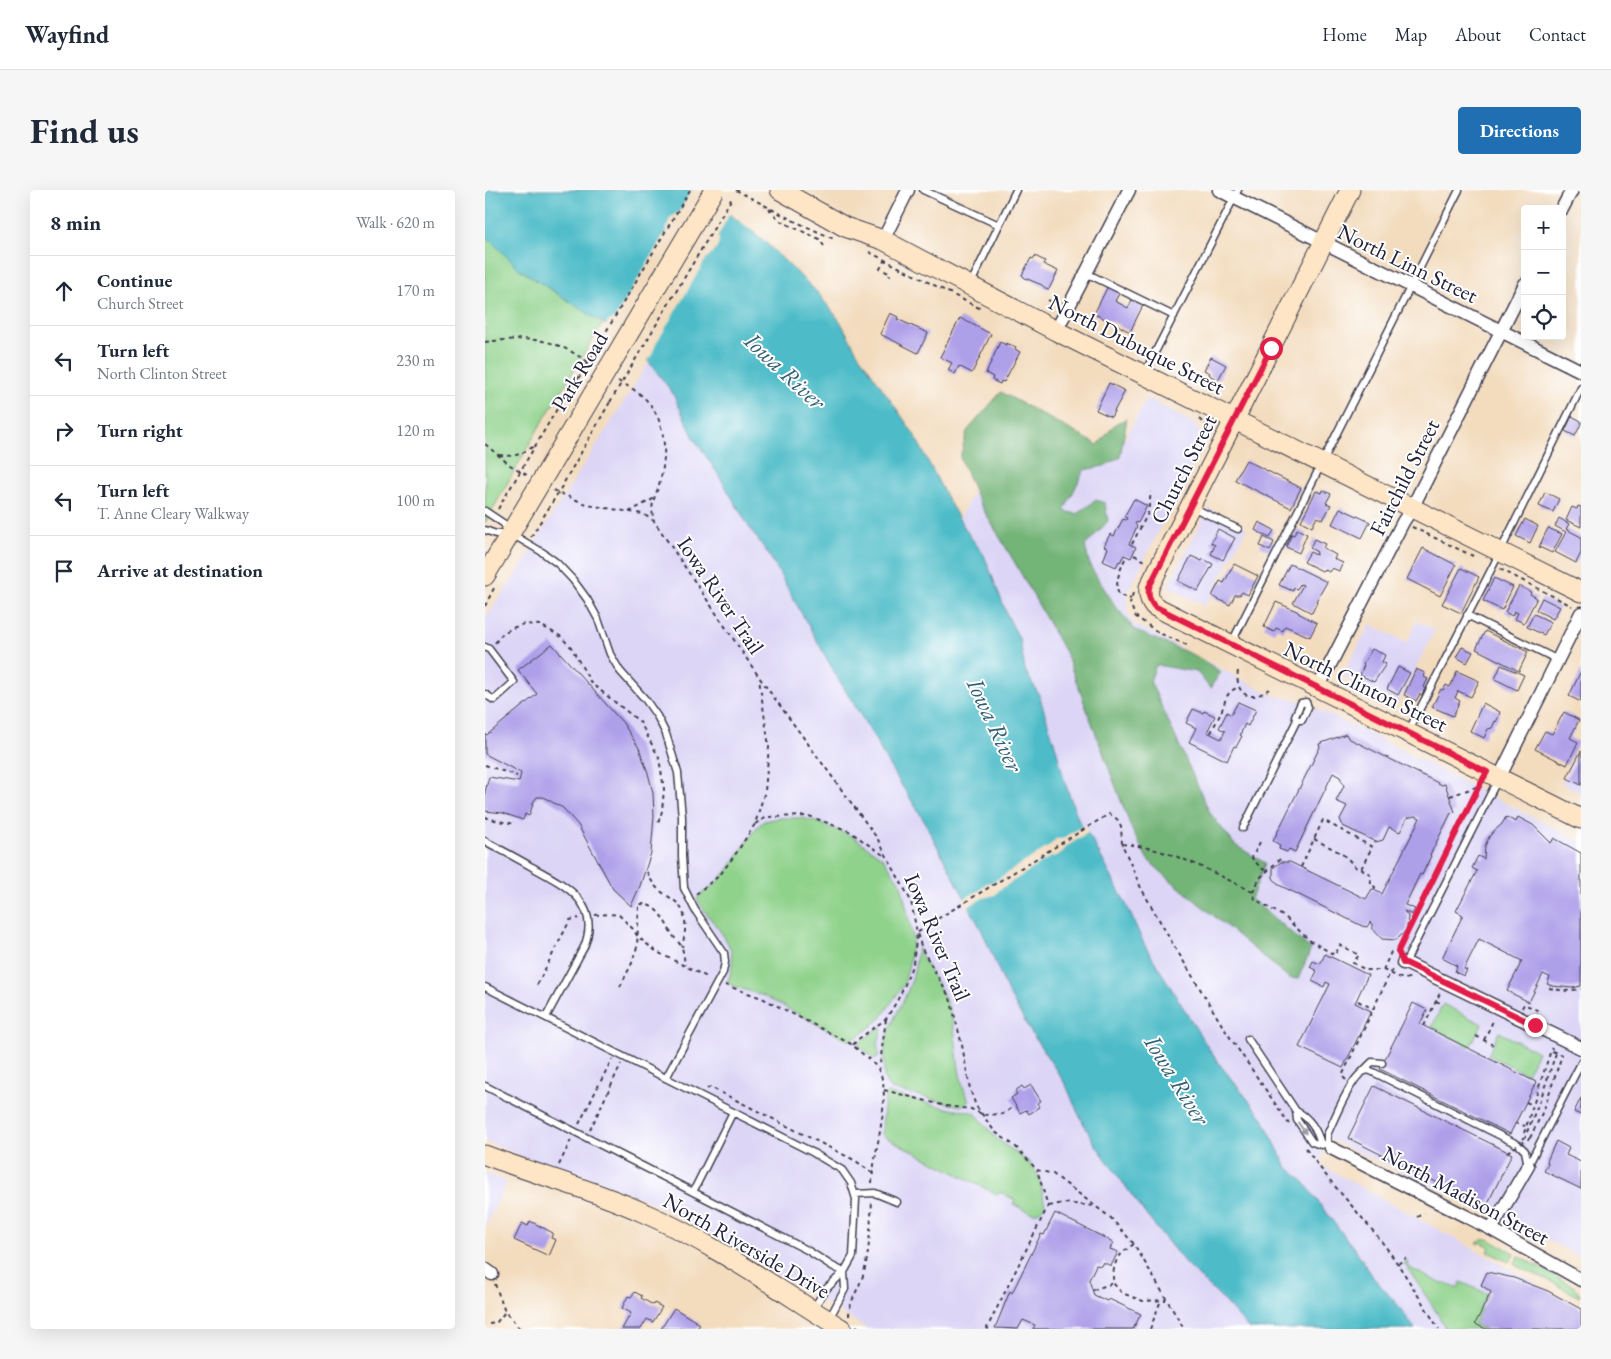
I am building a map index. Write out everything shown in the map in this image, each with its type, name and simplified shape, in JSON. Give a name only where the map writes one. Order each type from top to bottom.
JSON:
[{"type":"main road","name":"Park Road","points":[[485,576],[715,190]]},
{"type":"main road","name":"North Dubuque Street","points":[[780,190],[876,246],[970,285],[1057,331],[1581,592]]},
{"type":"main road","name":"Church Street","points":[[1151,582],[1235,420],[1350,190]]},
{"type":"main road","name":"North Clinton Street","points":[[1151,582],[1148,595],[1154,606],[1231,645],[1313,692],[1407,733],[1488,779],[1581,819]]},
{"type":"main road","name":"North Riverside Drive","points":[[485,1155],[592,1191],[671,1226],[716,1249],[812,1310],[840,1322]]},
{"type":"street","points":[[876,246],[908,190]]},
{"type":"street","points":[[1057,331],[1129,190]]},
{"type":"street","name":"North Linn Street","points":[[1219,190],[1236,194],[1323,243],[1581,371]]},
{"type":"street","points":[[1564,205],[1572,190]]},
{"type":"street","name":"Fairchild Street","points":[[1313,692],[1412,508],[1521,292]]},
{"type":"street","points":[[1488,779],[1558,660],[1581,613]]},
{"type":"street","points":[[1402,959],[1581,1048]]},
{"type":"street","name":"North Madison Street","points":[[1327,1146],[1491,1229],[1581,1280]]},
{"type":"street","points":[[1491,1229],[1528,1166]]},
{"type":"lane","points":[[923,190],[999,225]]},
{"type":"lane","points":[[970,285],[1016,190]]},
{"type":"lane","points":[[1231,645],[1459,190]]},
{"type":"lane","points":[[1144,374],[1236,194]]},
{"type":"lane","points":[[1086,273],[1174,316]]},
{"type":"lane","points":[[1407,733],[1581,388]]},
{"type":"lane","points":[[1191,506],[1237,529]]},
{"type":"lane","points":[[485,511],[503,523],[510,533],[542,552],[573,580],[587,599],[597,619],[610,654],[620,671],[649,705],[666,734],[678,773],[682,817],[684,888],[689,900],[724,953],[724,967],[718,982],[666,1078]]},
{"type":"lane","points":[[485,530],[496,534],[510,533]]},
{"type":"lane","points":[[1467,615],[1558,660]]},
{"type":"lane","points":[[485,694],[494,700],[514,682],[487,648]]},
{"type":"lane","points":[[1243,828],[1297,720],[1301,720],[1308,707],[1313,692]]},
{"type":"lane","points":[[1402,959],[1493,793],[1488,779]]},
{"type":"lane","points":[[485,841],[569,888],[583,905],[589,927],[588,938],[546,1017]]},
{"type":"lane","points":[[485,987],[833,1164],[847,1176],[855,1194],[856,1206],[853,1256],[844,1272],[825,1289],[812,1310]]},
{"type":"lane","points":[[1248,1040],[1296,1111],[1304,1115],[1327,1146]]},
{"type":"lane","points":[[1327,1146],[1327,1135],[1348,1090],[1358,1075],[1372,1062],[1381,1063]]},
{"type":"lane","points":[[1528,1166],[1581,1063]]},
{"type":"lane","points":[[1358,1075],[1366,1071],[1373,1072],[1517,1144],[1525,1151],[1528,1166]]},
{"type":"lane","points":[[485,1086],[807,1250],[844,1272]]},
{"type":"lane","points":[[693,1192],[733,1112]]},
{"type":"lane","points":[[855,1194],[873,1193],[897,1202]]},
{"type":"lane","points":[[840,1322],[845,1289],[844,1272]]},
{"type":"path","points":[[498,509],[567,392],[578,379],[690,190]]},
{"type":"path","points":[[736,190],[838,241]]},
{"type":"path","name":"Iowa River Trail","points":[[732,198],[558,493],[588,505],[643,514],[654,521],[759,677],[877,838],[911,901],[922,949],[950,998],[962,1045],[969,1089],[976,1106],[995,1132],[1015,1146],[1037,1170],[1053,1174],[1111,1218],[1134,1244],[1185,1329]]},
{"type":"path","points":[[767,207],[780,221],[819,239],[824,246]]},
{"type":"path","points":[[876,246],[885,260],[988,313]]},
{"type":"path","points":[[885,260],[880,269],[891,274],[889,276]]},
{"type":"path","points":[[1048,300],[1060,306]]},
{"type":"path","points":[[1196,417],[1207,426],[1209,431],[1212,431]]},
{"type":"path","points":[[485,444],[520,471]]},
{"type":"path","points":[[499,455],[512,457],[535,446]]},
{"type":"path","points":[[1132,544],[1148,513],[1151,492]]},
{"type":"path","points":[[629,512],[653,499]]},
{"type":"path","points":[[1134,555],[1148,562]]},
{"type":"path","points":[[1125,559],[1120,570],[1117,590],[1119,595],[1131,599]]},
{"type":"path","points":[[487,648],[500,638],[502,634],[524,624],[540,625],[560,636],[571,647],[591,682],[640,722],[659,758],[664,788],[662,811],[658,824]]},
{"type":"path","points":[[1238,672],[1238,687],[1242,692],[1253,697],[1269,689]]},
{"type":"path","points":[[681,907],[720,876],[755,824],[765,791],[769,747],[759,677]]},
{"type":"path","points":[[1211,733],[1225,698],[1230,691],[1238,687]]},
{"type":"path","points":[[485,765],[517,776]]},
{"type":"path","points":[[1450,796],[1488,779]]},
{"type":"path","points":[[1344,1072],[1390,973],[1402,959],[1417,913],[1488,779]]},
{"type":"path","points":[[879,1071],[886,1019],[908,978],[913,963],[917,933],[1109,814],[1117,819],[1121,826],[1121,844],[1141,888],[1194,980],[1225,1030],[1289,1124]]},
{"type":"path","points":[[755,824],[767,818],[809,816],[849,831],[887,858]]},
{"type":"path","points":[[485,817],[515,824]]},
{"type":"path","points":[[1301,867],[1323,820],[1371,847],[1361,869]]},
{"type":"path","points":[[1314,840],[1341,853],[1355,867],[1370,874],[1371,884],[1375,887],[1374,890]]},
{"type":"path","points":[[1260,842],[1252,858],[1261,868],[1267,871]]},
{"type":"path","points":[[1121,844],[1137,845],[1167,852],[1253,892]]},
{"type":"path","points":[[1280,859],[1260,878],[1253,892],[1255,899],[1286,918],[1309,940],[1335,955],[1340,945],[1359,955],[1353,963],[1366,970],[1383,970],[1390,973]]},
{"type":"path","points":[[647,872],[658,889],[681,907],[685,919],[682,948],[685,966]]},
{"type":"path","points":[[620,987],[632,963],[637,946],[639,904],[646,904],[657,911],[666,921],[676,941],[682,948]]},
{"type":"path","points":[[1413,912],[1417,913]]},
{"type":"path","points":[[537,986],[570,920],[597,914],[619,915],[633,929],[637,937],[657,952],[698,974],[730,988],[762,998],[853,1044],[867,1056],[879,1071],[885,1086],[879,1142],[872,1173],[873,1193],[868,1256],[864,1275],[849,1308],[840,1322]]},
{"type":"path","points":[[1383,970],[1391,952],[1402,959]]},
{"type":"path","points":[[1424,1026],[1445,982]]},
{"type":"path","points":[[1549,988],[1564,991],[1581,989]]},
{"type":"path","points":[[1359,1001],[1374,1009]]},
{"type":"path","points":[[1436,1001],[1443,1004]]},
{"type":"path","points":[[1484,1040],[1499,1008]]},
{"type":"path","points":[[853,1044],[886,1019]]},
{"type":"path","points":[[1476,1036],[1493,1045]]},
{"type":"path","points":[[1507,1152],[1530,1138],[1544,1109],[1562,1056],[1551,1051],[1524,1133]]},
{"type":"path","points":[[615,1052],[579,1124],[590,1130],[624,1057]]},
{"type":"path","points":[[1517,1144],[1525,1137],[1537,1109],[1556,1053]]},
{"type":"path","points":[[710,1087],[856,1161],[872,1173]]},
{"type":"path","points":[[884,1090],[946,1106],[971,1109],[984,1115],[1003,1114],[1012,1108]]},
{"type":"path","points":[[1526,1102],[1534,1105]]},
{"type":"path","points":[[1515,1123],[1526,1127]]},
{"type":"path","points":[[557,1169],[575,1132]]},
{"type":"path","points":[[1305,1148],[1398,1264],[1439,1329]]},
{"type":"path","points":[[989,1329],[987,1328],[1048,1206],[1037,1170]]},
{"type":"path","points":[[1048,1206],[1063,1203],[1094,1206]]},
{"type":"path","points":[[1417,1217],[1424,1213]]},
{"type":"path","points":[[1134,1244],[1120,1254],[1113,1270],[1113,1283],[1122,1293],[1143,1301],[1167,1300]]},
{"type":"path","points":[[1398,1264],[1407,1258]]},
{"type":"path","points":[[488,1272],[505,1312],[520,1329]]},
{"type":"path","points":[[1093,1290],[1113,1283]]},
{"type":"path","points":[[1149,1329],[1161,1300]]},
{"type":"path","points":[[489,1324],[496,1322],[505,1312]]},
{"type":"shaded area","points":[[649,362],[672,392],[695,440],[718,474],[749,527],[769,555],[836,675],[888,764],[922,817],[983,933],[1007,990],[1029,1029],[1066,1085],[1093,1141],[1146,1215],[1249,1329],[868,1329],[700,1227],[647,1200],[588,1177],[519,1155],[485,1141],[485,618],[520,569]]},
{"type":"shaded area","points":[[1147,398],[1195,424],[1201,435],[1200,448],[1127,594],[1127,612],[1134,624],[1274,696],[1298,700],[1380,739],[1581,842],[1581,1257],[1528,1230],[1325,1137],[1321,1165],[1581,1308],[1581,1329],[1415,1329],[1412,1327],[1397,1304],[1373,1277],[1357,1252],[1304,1182],[1286,1166],[1262,1117],[1217,1061],[1144,944],[1127,906],[1092,840],[1079,821],[1065,783],[1039,695],[1025,670],[1020,640],[1008,617],[984,555],[959,519],[1016,410],[1114,459]]},
{"type":"shaded area","points":[[1209,508],[1247,528],[1205,606],[1169,587],[1169,583]]},
{"type":"shaded area","points":[[1417,621],[1435,630],[1398,703],[1342,676],[1370,624],[1407,643]]},
{"type":"shaded area","points":[[1581,745],[1581,793],[1562,783]]},
{"type":"shaded area","points":[[485,1173],[507,1182],[485,1227]]},
{"type":"green space","points":[[485,234],[519,269],[603,323],[537,431],[485,523]]},
{"type":"green space","points":[[1001,392],[1098,445],[1116,423],[1127,419],[1120,457],[1104,466],[1084,470],[1064,511],[1077,514],[1096,500],[1105,503],[1108,521],[1085,546],[1090,566],[1116,607],[1136,631],[1196,656],[1221,672],[1210,688],[1197,672],[1156,665],[1150,681],[1210,813],[1235,845],[1265,863],[1251,899],[1311,949],[1298,979],[1289,978],[1168,878],[1148,860],[1132,830],[1066,654],[980,504],[960,458],[967,431]]},
{"type":"green space","points":[[778,818],[802,818],[852,836],[883,858],[901,884],[913,938],[904,984],[881,1018],[852,1040],[847,1040],[764,996],[733,986],[727,982],[732,969],[730,947],[697,899],[727,871],[757,827],[764,821]]},
{"type":"green space","points":[[918,947],[945,998],[952,1017],[958,1065],[969,1100],[966,1104],[960,1106],[891,1089],[885,1080],[884,1055],[888,1034],[912,980]]},
{"type":"green space","points":[[1443,1004],[1482,1024],[1470,1047],[1432,1027]]},
{"type":"green space","points":[[880,1027],[882,1028],[878,1044],[878,1058],[875,1059],[859,1046],[859,1043]]},
{"type":"green space","points":[[1499,1032],[1538,1052],[1527,1074],[1488,1055]]},
{"type":"green space","points":[[887,1093],[955,1110],[975,1113],[997,1139],[1030,1163],[1039,1177],[1045,1205],[1042,1210],[1034,1213],[1026,1211],[1013,1204],[1015,1200],[1000,1192],[998,1195],[885,1137],[882,1132],[885,1096]]},
{"type":"green space","points":[[1482,1239],[1488,1239],[1514,1253],[1511,1260],[1509,1262],[1488,1252],[1490,1247],[1481,1242],[1479,1245],[1477,1243]]},
{"type":"green space","points":[[1519,1256],[1575,1287],[1580,1296],[1516,1266],[1514,1264]]},
{"type":"green space","points":[[1406,1260],[1410,1268],[1442,1284],[1446,1283],[1458,1289],[1461,1282],[1488,1294],[1480,1307],[1482,1308],[1474,1324],[1485,1329],[1446,1329],[1404,1263]]},
{"type":"water","name":"Iowa River","points":[[485,190],[694,190],[762,239],[817,292],[840,321],[857,352],[914,434],[948,500],[969,535],[984,555],[1008,617],[1020,640],[1025,670],[1039,695],[1065,783],[1079,821],[1092,840],[1127,906],[1144,944],[1217,1061],[1262,1117],[1286,1166],[1304,1182],[1357,1252],[1373,1277],[1397,1304],[1415,1329],[1249,1329],[1186,1264],[1146,1215],[1093,1141],[1066,1085],[1029,1029],[1007,990],[983,933],[922,817],[888,764],[836,675],[769,555],[749,527],[718,474],[695,440],[672,392],[649,362],[603,323],[519,269],[485,235]]},
{"type":"pier","points":[[691,190],[699,190],[730,212],[718,236],[717,248],[706,259],[656,344],[651,357],[645,362],[604,328],[609,321],[615,318],[666,231],[670,218],[680,211]]},
{"type":"pier","points":[[1084,825],[1089,832],[1067,846],[1062,853],[1051,857],[999,890],[995,895],[983,898],[967,907],[963,899],[980,890],[986,883],[993,882],[1048,847],[1056,839],[1062,839]]},
{"type":"building","points":[[1035,256],[1045,261],[1043,264],[1058,271],[1049,289],[1022,275],[1031,258],[1033,259]]},
{"type":"building","points":[[1108,286],[1120,292],[1115,301],[1128,308],[1133,298],[1144,303],[1130,332],[1094,314]]},
{"type":"building","points":[[890,313],[898,317],[897,319],[928,333],[918,353],[880,334]]},
{"type":"building","points":[[960,318],[991,334],[972,373],[959,366],[955,374],[948,370],[952,363],[940,357]]},
{"type":"building","points":[[1000,342],[1016,347],[1015,349],[1020,352],[1004,382],[1001,381],[1000,384],[992,380],[993,377],[986,373]]},
{"type":"building","points":[[1211,357],[1226,365],[1218,380],[1204,370]]},
{"type":"building","points":[[1109,383],[1125,391],[1111,417],[1096,410]]},
{"type":"building","points":[[1572,416],[1581,421],[1575,436],[1565,431]]},
{"type":"building","points":[[1246,460],[1301,488],[1291,508],[1235,480]]},
{"type":"building","points":[[1323,490],[1331,494],[1326,503],[1331,505],[1323,520],[1317,517],[1312,527],[1301,521],[1316,491],[1322,493]]},
{"type":"building","points":[[1545,492],[1559,499],[1553,512],[1539,506]]},
{"type":"building","points":[[1134,499],[1147,506],[1138,523],[1136,522],[1135,524],[1137,526],[1129,544],[1136,547],[1131,558],[1124,555],[1116,567],[1103,561],[1108,548],[1104,546],[1110,534],[1114,536],[1123,519],[1126,520],[1127,518],[1124,517]]},
{"type":"building","points":[[1578,506],[1581,507],[1581,527],[1566,520],[1572,507],[1577,509]]},
{"type":"building","points":[[1340,508],[1370,522],[1362,538],[1332,524]]},
{"type":"building","points":[[1559,518],[1569,524],[1566,529],[1581,537],[1581,553],[1576,563],[1555,552],[1566,532],[1555,526]]},
{"type":"building","points":[[1525,519],[1538,526],[1530,543],[1516,536]]},
{"type":"building","points":[[1259,522],[1274,530],[1270,538],[1255,530]]},
{"type":"building","points":[[1548,528],[1562,534],[1552,553],[1539,547]]},
{"type":"building","points":[[1218,529],[1235,538],[1223,560],[1211,554],[1215,545],[1211,543]]},
{"type":"building","points":[[1297,529],[1307,534],[1299,553],[1286,547],[1292,534],[1294,535]]},
{"type":"building","points":[[1264,537],[1274,542],[1270,551],[1260,546]]},
{"type":"building","points":[[1314,539],[1325,544],[1323,548],[1336,555],[1334,559],[1343,563],[1339,571],[1332,568],[1329,572],[1324,569],[1322,571],[1304,562],[1310,552],[1316,555],[1317,552],[1310,548]]},
{"type":"building","points":[[1423,548],[1456,565],[1440,596],[1407,579]]},
{"type":"building","points":[[1191,556],[1213,564],[1198,591],[1178,581]]},
{"type":"building","points":[[1234,564],[1258,576],[1248,595],[1242,592],[1240,595],[1235,595],[1230,605],[1212,596],[1220,581],[1224,583]]},
{"type":"building","points":[[1290,564],[1327,582],[1316,601],[1312,613],[1293,603],[1303,585],[1300,584],[1293,591],[1279,585]]},
{"type":"building","points":[[1461,568],[1479,577],[1461,613],[1442,604]]},
{"type":"building","points":[[1494,578],[1513,587],[1502,610],[1483,601]]},
{"type":"building","points":[[1519,586],[1531,592],[1530,594],[1537,598],[1524,623],[1515,619],[1518,613],[1514,611],[1512,616],[1505,612]]},
{"type":"building","points":[[1542,598],[1560,607],[1553,619],[1536,610]]},
{"type":"building","points":[[1276,602],[1299,612],[1317,623],[1310,637],[1285,626],[1283,631],[1276,628],[1274,632],[1264,627]]},
{"type":"building","points":[[1534,614],[1551,622],[1544,635],[1527,627]]},
{"type":"building","points":[[1485,631],[1528,652],[1519,671],[1476,649]]},
{"type":"building","points":[[552,644],[623,723],[639,748],[648,773],[653,793],[654,816],[651,853],[631,906],[613,889],[578,825],[563,808],[543,797],[537,797],[529,816],[525,814],[523,820],[503,813],[485,811],[485,792],[489,777],[519,782],[521,773],[485,754],[485,734],[487,735],[537,694],[518,670]]},
{"type":"building","points":[[1462,647],[1473,652],[1467,663],[1456,657]]},
{"type":"building","points":[[1372,649],[1385,655],[1382,662],[1386,664],[1374,682],[1360,675],[1363,664]]},
{"type":"building","points":[[1501,665],[1524,675],[1517,690],[1495,679]]},
{"type":"building","points":[[1398,667],[1410,673],[1398,695],[1387,689]]},
{"type":"building","points":[[1416,669],[1425,673],[1424,677],[1428,679],[1422,695],[1420,694],[1416,701],[1404,695]]},
{"type":"building","points":[[1457,671],[1479,681],[1471,697],[1458,691],[1455,698],[1460,701],[1453,716],[1432,707],[1441,689],[1443,690],[1446,685],[1450,687]]},
{"type":"building","points":[[1581,671],[1581,702],[1569,696]]},
{"type":"building","points":[[1238,702],[1256,710],[1248,726],[1245,724],[1240,735],[1242,736],[1236,747],[1234,746],[1227,761],[1189,742],[1196,728],[1186,723],[1193,709],[1215,716],[1207,732],[1221,739],[1225,731],[1219,728],[1227,712],[1231,715]]},
{"type":"building","points":[[1483,703],[1500,712],[1496,722],[1492,728],[1488,729],[1484,738],[1470,731]]},
{"type":"building","points":[[1564,712],[1579,720],[1570,738],[1578,742],[1567,765],[1535,749],[1545,731],[1552,734]]},
{"type":"building","points":[[1346,734],[1348,738],[1442,785],[1445,784],[1455,812],[1451,813],[1422,875],[1420,874],[1405,905],[1415,909],[1412,915],[1404,911],[1408,916],[1407,930],[1396,940],[1382,939],[1372,928],[1370,922],[1367,927],[1362,926],[1279,885],[1273,878],[1273,868],[1281,862],[1290,862],[1366,899],[1372,889],[1382,894],[1420,818],[1415,816],[1407,818],[1400,832],[1389,827],[1383,840],[1376,842],[1343,826],[1340,819],[1347,806],[1336,801],[1344,786],[1340,777],[1333,773],[1295,852],[1289,849],[1287,852],[1279,849],[1280,845],[1273,841],[1320,747],[1319,744]]},
{"type":"building","points":[[1581,751],[1581,785],[1567,778]]},
{"type":"building","points":[[1506,817],[1516,822],[1518,817],[1533,825],[1551,843],[1554,838],[1581,853],[1581,986],[1572,988],[1553,986],[1547,984],[1550,977],[1543,974],[1529,1002],[1507,991],[1522,961],[1479,939],[1464,969],[1467,970],[1464,976],[1455,972],[1457,966],[1442,958],[1463,915],[1456,911],[1477,871],[1472,868],[1478,856],[1484,859],[1485,846],[1489,837]]},
{"type":"building","points":[[1325,954],[1368,975],[1355,1003],[1371,1011],[1343,1068],[1299,1047],[1330,984],[1326,982],[1324,987],[1312,981],[1317,971],[1310,967],[1313,961],[1320,964]]},
{"type":"building","points":[[1413,1003],[1427,1010],[1420,1024],[1536,1082],[1510,1134],[1380,1069]]},
{"type":"building","points":[[1031,1085],[1041,1101],[1037,1103],[1040,1107],[1029,1114],[1026,1110],[1020,1113],[1011,1098],[1017,1094],[1015,1091],[1022,1086],[1024,1089]]},
{"type":"building","points":[[1374,1086],[1512,1154],[1486,1207],[1348,1138]]},
{"type":"building","points":[[1581,1098],[1581,1115],[1574,1112]]},
{"type":"building","points":[[1556,1141],[1569,1148],[1566,1155],[1581,1162],[1581,1189],[1544,1171]]},
{"type":"building","points":[[1055,1213],[1113,1242],[1110,1249],[1118,1252],[1111,1266],[1103,1262],[1101,1266],[1096,1265],[1089,1280],[1094,1295],[1107,1301],[1109,1299],[1141,1314],[1133,1329],[1033,1329],[1035,1325],[1023,1320],[1018,1329],[995,1328],[1010,1291],[1012,1293],[1041,1234],[1044,1235]]},
{"type":"building","points":[[530,1221],[553,1233],[551,1238],[556,1240],[549,1256],[514,1240],[522,1223],[528,1226]]},
{"type":"building","points":[[1487,1272],[1514,1278],[1548,1291],[1581,1309],[1581,1329],[1486,1329],[1475,1324],[1491,1292],[1481,1285]]},
{"type":"building","points":[[635,1292],[653,1305],[654,1303],[662,1307],[653,1322],[647,1319],[641,1329],[622,1329],[631,1313],[622,1308],[628,1296],[631,1297]]},
{"type":"building","points":[[674,1308],[700,1324],[697,1329],[661,1329]]},
{"type":"route","points":[[1271,348],[1149,587],[1148,595],[1150,601],[1154,606],[1487,772],[1398,951],[1403,963],[1535,1025]]}]
